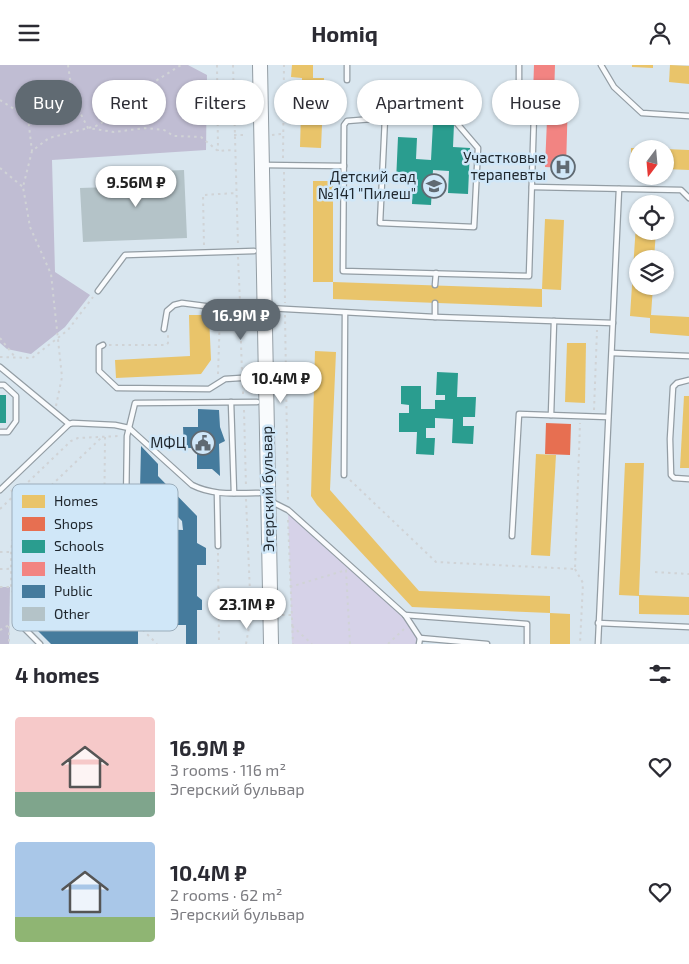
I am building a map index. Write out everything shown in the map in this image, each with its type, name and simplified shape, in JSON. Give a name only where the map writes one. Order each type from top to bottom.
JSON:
[{"type":"main road","name":"Эгерский бульвар","points":[[251,65],[257,165],[259,308],[255,377],[260,496],[262,644]]},
{"type":"main road","name":"Эгерский бульвар","points":[[259,308],[254,251],[260,65]]},
{"type":"main road","name":"Эгерский бульвар","points":[[260,496],[271,644]]},
{"type":"lane","points":[[347,65],[347,80]]},
{"type":"lane","points":[[357,120],[347,121],[344,125],[343,271],[529,275],[534,114],[519,99],[519,65]]},
{"type":"lane","points":[[601,65],[614,87],[642,113],[689,116]]},
{"type":"lane","points":[[385,118],[454,120],[478,148],[474,227],[380,223],[385,118]]},
{"type":"lane","points":[[257,165],[344,166]]},
{"type":"lane","points":[[532,187],[680,190],[689,198]]},
{"type":"lane","points":[[598,644],[619,189]]},
{"type":"lane","points":[[98,291],[125,255],[254,251]]},
{"type":"lane","points":[[435,285],[436,273]]},
{"type":"lane","points":[[164,329],[167,311],[174,305],[182,303],[240,309],[285,308],[345,313],[613,323]]},
{"type":"lane","points":[[435,303],[435,317]]},
{"type":"lane","points":[[344,475],[345,313]]},
{"type":"lane","points":[[551,415],[554,321]]},
{"type":"lane","points":[[104,345],[99,347],[99,371],[117,388],[209,389],[218,381],[255,377]]},
{"type":"lane","points":[[612,353],[689,355]]},
{"type":"lane","points":[[0,367],[69,424],[115,425],[129,428],[192,485],[217,493],[260,496],[288,510],[405,615],[419,641],[487,644]]},
{"type":"lane","points":[[689,380],[677,383],[673,387],[670,439],[671,475],[674,478],[689,479]]},
{"type":"lane","points":[[0,385],[4,385],[16,396],[16,421],[8,432],[0,432]]},
{"type":"lane","points":[[232,402],[234,493]]},
{"type":"lane","points":[[126,484],[127,436],[135,403],[256,402]]},
{"type":"lane","points":[[512,536],[519,414],[608,417]]},
{"type":"lane","points":[[0,490],[69,424]]},
{"type":"lane","points":[[217,493],[218,546]]},
{"type":"lane","points":[[405,615],[527,624],[527,644]]},
{"type":"lane","points":[[598,623],[689,627]]},
{"type":"lane","points":[[27,631],[40,644]]},
{"type":"path","points":[[68,65],[70,80]]},
{"type":"path","points":[[32,151],[49,138],[88,128],[126,108],[136,94],[180,65]]},
{"type":"path","points":[[217,65],[218,151]]},
{"type":"path","points":[[233,65],[240,309],[255,377],[260,496],[251,616],[246,644]]},
{"type":"path","points":[[284,65],[282,134],[284,165],[288,510],[293,644]]},
{"type":"path","points":[[0,100],[15,110]]},
{"type":"path","points":[[82,116],[88,128]]},
{"type":"path","points":[[29,125],[32,151],[23,187],[30,227],[51,274],[62,377],[55,412]]},
{"type":"path","points":[[88,128],[114,132],[145,128],[164,130],[174,136],[201,137],[218,151],[234,150]]},
{"type":"path","points":[[269,135],[282,134]]},
{"type":"path","points":[[234,135],[244,135]]},
{"type":"path","points":[[0,168],[23,187]]},
{"type":"path","points":[[204,252],[203,195],[236,193]]},
{"type":"path","points":[[0,357],[32,358],[68,330],[98,291]]},
{"type":"path","points":[[218,381],[220,308]]},
{"type":"path","points":[[594,417],[597,322]]},
{"type":"path","points":[[104,345],[166,345],[168,343],[168,334],[164,329]]},
{"type":"path","points":[[0,339],[16,357]]},
{"type":"path","points":[[580,416],[575,569],[583,583],[580,644]]},
{"type":"path","points":[[26,484],[71,441],[78,438],[127,436]]},
{"type":"path","points":[[54,484],[104,437]]},
{"type":"path","points":[[104,437],[104,484]]},
{"type":"path","points":[[344,475],[436,562],[575,569]]},
{"type":"path","points":[[6,485],[12,492]]},
{"type":"path","points":[[0,509],[12,498]]},
{"type":"path","points":[[12,545],[12,591]]},
{"type":"path","points":[[218,546],[219,644]]},
{"type":"path","points":[[0,552],[11,551]]},
{"type":"path","points":[[0,569],[11,568]]},
{"type":"path","points":[[290,587],[346,570],[350,644]]},
{"type":"path","points":[[656,572],[689,574]]},
{"type":"path","points":[[0,587],[11,587]]},
{"type":"path","points":[[275,615],[292,615]]},
{"type":"path","points":[[388,644],[410,623]]},
{"type":"path","points":[[0,630],[12,624]]},
{"type":"path","points":[[9,625],[9,644]]},
{"type":"path","points":[[292,626],[312,644]]},
{"type":"path","points":[[144,631],[156,644]]},
{"type":"shaded area","points":[[0,65],[188,65],[207,75],[207,80],[176,80],[176,125],[206,125],[206,150],[52,160],[55,272],[90,295],[65,327],[31,354],[7,349],[0,343]]},
{"type":"shaded area","points":[[288,510],[405,615],[420,638],[419,644],[292,644]]},
{"type":"shaded area","points":[[0,587],[10,587],[9,644],[0,644]]},
{"type":"building: Homes","points":[[292,65],[313,65],[313,78],[324,78],[324,80],[302,80],[302,78],[291,77]]},
{"type":"building: Homes","points":[[632,65],[653,65],[653,68],[632,67]]},
{"type":"building: Homes","points":[[670,65],[689,66],[689,84],[669,82]]},
{"type":"building: Homes","points":[[301,125],[322,125],[321,148],[300,147]]},
{"type":"building: Homes","points":[[674,149],[689,150],[689,170],[674,169]]},
{"type":"building: Homes","points":[[313,181],[333,181],[333,282],[313,282]]},
{"type":"building: Homes","points":[[545,219],[564,220],[561,290],[542,289]]},
{"type":"building: Homes","points":[[635,240],[655,240],[655,250],[634,250]]},
{"type":"building: Homes","points":[[333,282],[542,289],[542,307],[333,299]]},
{"type":"building: Homes","points":[[631,295],[652,295],[651,315],[689,317],[689,336],[650,333],[650,318],[630,316]]},
{"type":"building: Homes","points":[[189,315],[209,315],[211,360],[201,374],[116,378],[115,360],[190,356]]},
{"type":"building: Homes","points":[[567,343],[586,343],[585,403],[565,402]]},
{"type":"building: Homes","points":[[315,351],[336,352],[330,490],[419,591],[550,596],[550,613],[412,607],[317,505],[311,496]]},
{"type":"building: Homes","points":[[684,396],[689,396],[689,468],[680,468]]},
{"type":"building: Homes","points":[[536,454],[556,455],[550,556],[531,555]]},
{"type":"building: Homes","points":[[625,463],[644,463],[639,595],[689,597],[689,615],[639,614],[639,596],[619,595]]},
{"type":"building: Homes","points":[[550,613],[570,614],[570,644],[550,644]]},
{"type":"building: Shops","points":[[546,423],[571,424],[570,455],[545,454]]},
{"type":"building: Schools","points":[[433,125],[454,125],[453,147],[470,148],[468,194],[448,193],[449,171],[433,170],[431,205],[412,204],[413,183],[396,182],[398,137],[417,138],[416,159],[431,160]]},
{"type":"building: Schools","points":[[437,372],[458,373],[457,397],[476,397],[475,417],[463,417],[463,426],[474,426],[473,444],[452,443],[453,419],[435,418],[435,428],[426,428],[426,438],[435,438],[434,455],[416,454],[417,432],[399,432],[399,413],[409,413],[409,405],[401,404],[401,386],[421,386],[421,409],[435,409],[435,400],[445,400],[445,395],[436,395]]},
{"type":"building: Schools","points":[[0,395],[6,395],[6,423],[0,423]]},
{"type":"building: Health","points":[[534,65],[555,65],[555,80],[534,80]]},
{"type":"building: Health","points":[[547,125],[567,125],[566,168],[545,167]]},
{"type":"building: Public","name":"МФЦ","points":[[198,409],[219,410],[220,427],[225,441],[219,444],[220,476],[212,469],[197,469],[197,448],[184,448],[183,427],[198,427]]},
{"type":"building: Public","points":[[141,446],[158,464],[158,476],[166,484],[140,484]]},
{"type":"building: Public","points":[[178,497],[197,516],[197,543],[206,548],[206,565],[197,565],[197,596],[202,600],[202,610],[197,610],[197,644],[186,644],[186,625],[178,625],[178,530],[183,530],[182,521],[178,517]]},
{"type":"building: Public","points":[[38,631],[138,631],[138,644],[51,644]]},
{"type":"building: Other","points":[[184,170],[187,238],[83,242],[80,188],[109,187],[109,173]]},
{"type":"place","name":"Участковые терапевты","points":[[563,167]]},
{"type":"place","name":"Детский сад №141 \"Пилеш\"","points":[[434,186]]},
{"type":"place","name":"МФЦ","points":[[203,443]]}]
